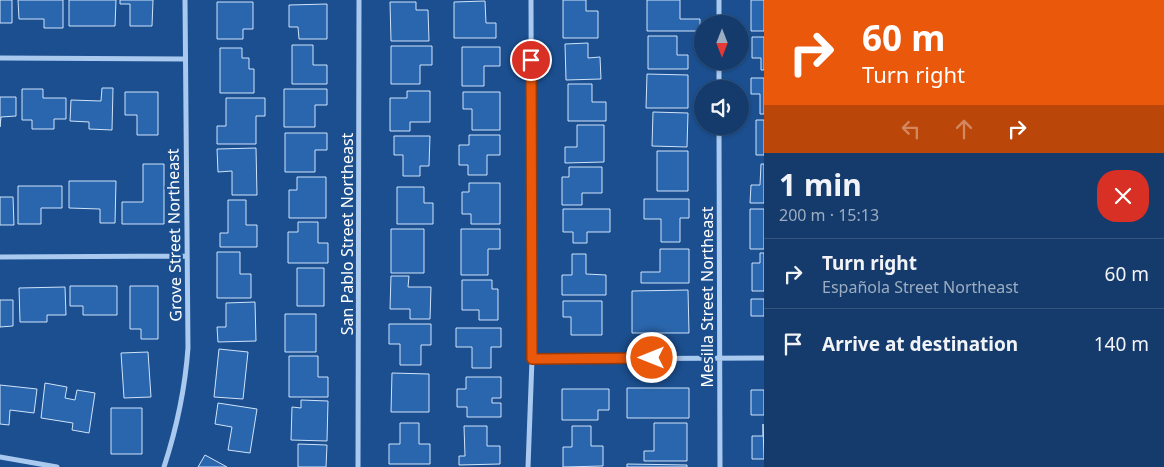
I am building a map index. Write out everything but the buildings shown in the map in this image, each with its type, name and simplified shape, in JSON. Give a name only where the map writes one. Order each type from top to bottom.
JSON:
[{"type":"street","name":"Grove Street Northeast","points":[[164,467],[177,426],[185,388],[188,348],[185,0]]},
{"type":"street","name":"San Pablo Street Northeast","points":[[358,467],[359,0]]},
{"type":"street","points":[[528,467],[532,359],[531,0]]},
{"type":"street","points":[[719,0],[719,15]]},
{"type":"street","points":[[0,58],[185,59]]},
{"type":"street","name":"Mesilla Street Northeast","points":[[719,135],[720,467]]},
{"type":"street","points":[[0,256],[186,256]]},
{"type":"street","points":[[532,359],[764,358]]},
{"type":"street","points":[[0,457],[57,467]]},
{"type":"route","points":[[531,60],[532,359],[652,358]]}]
